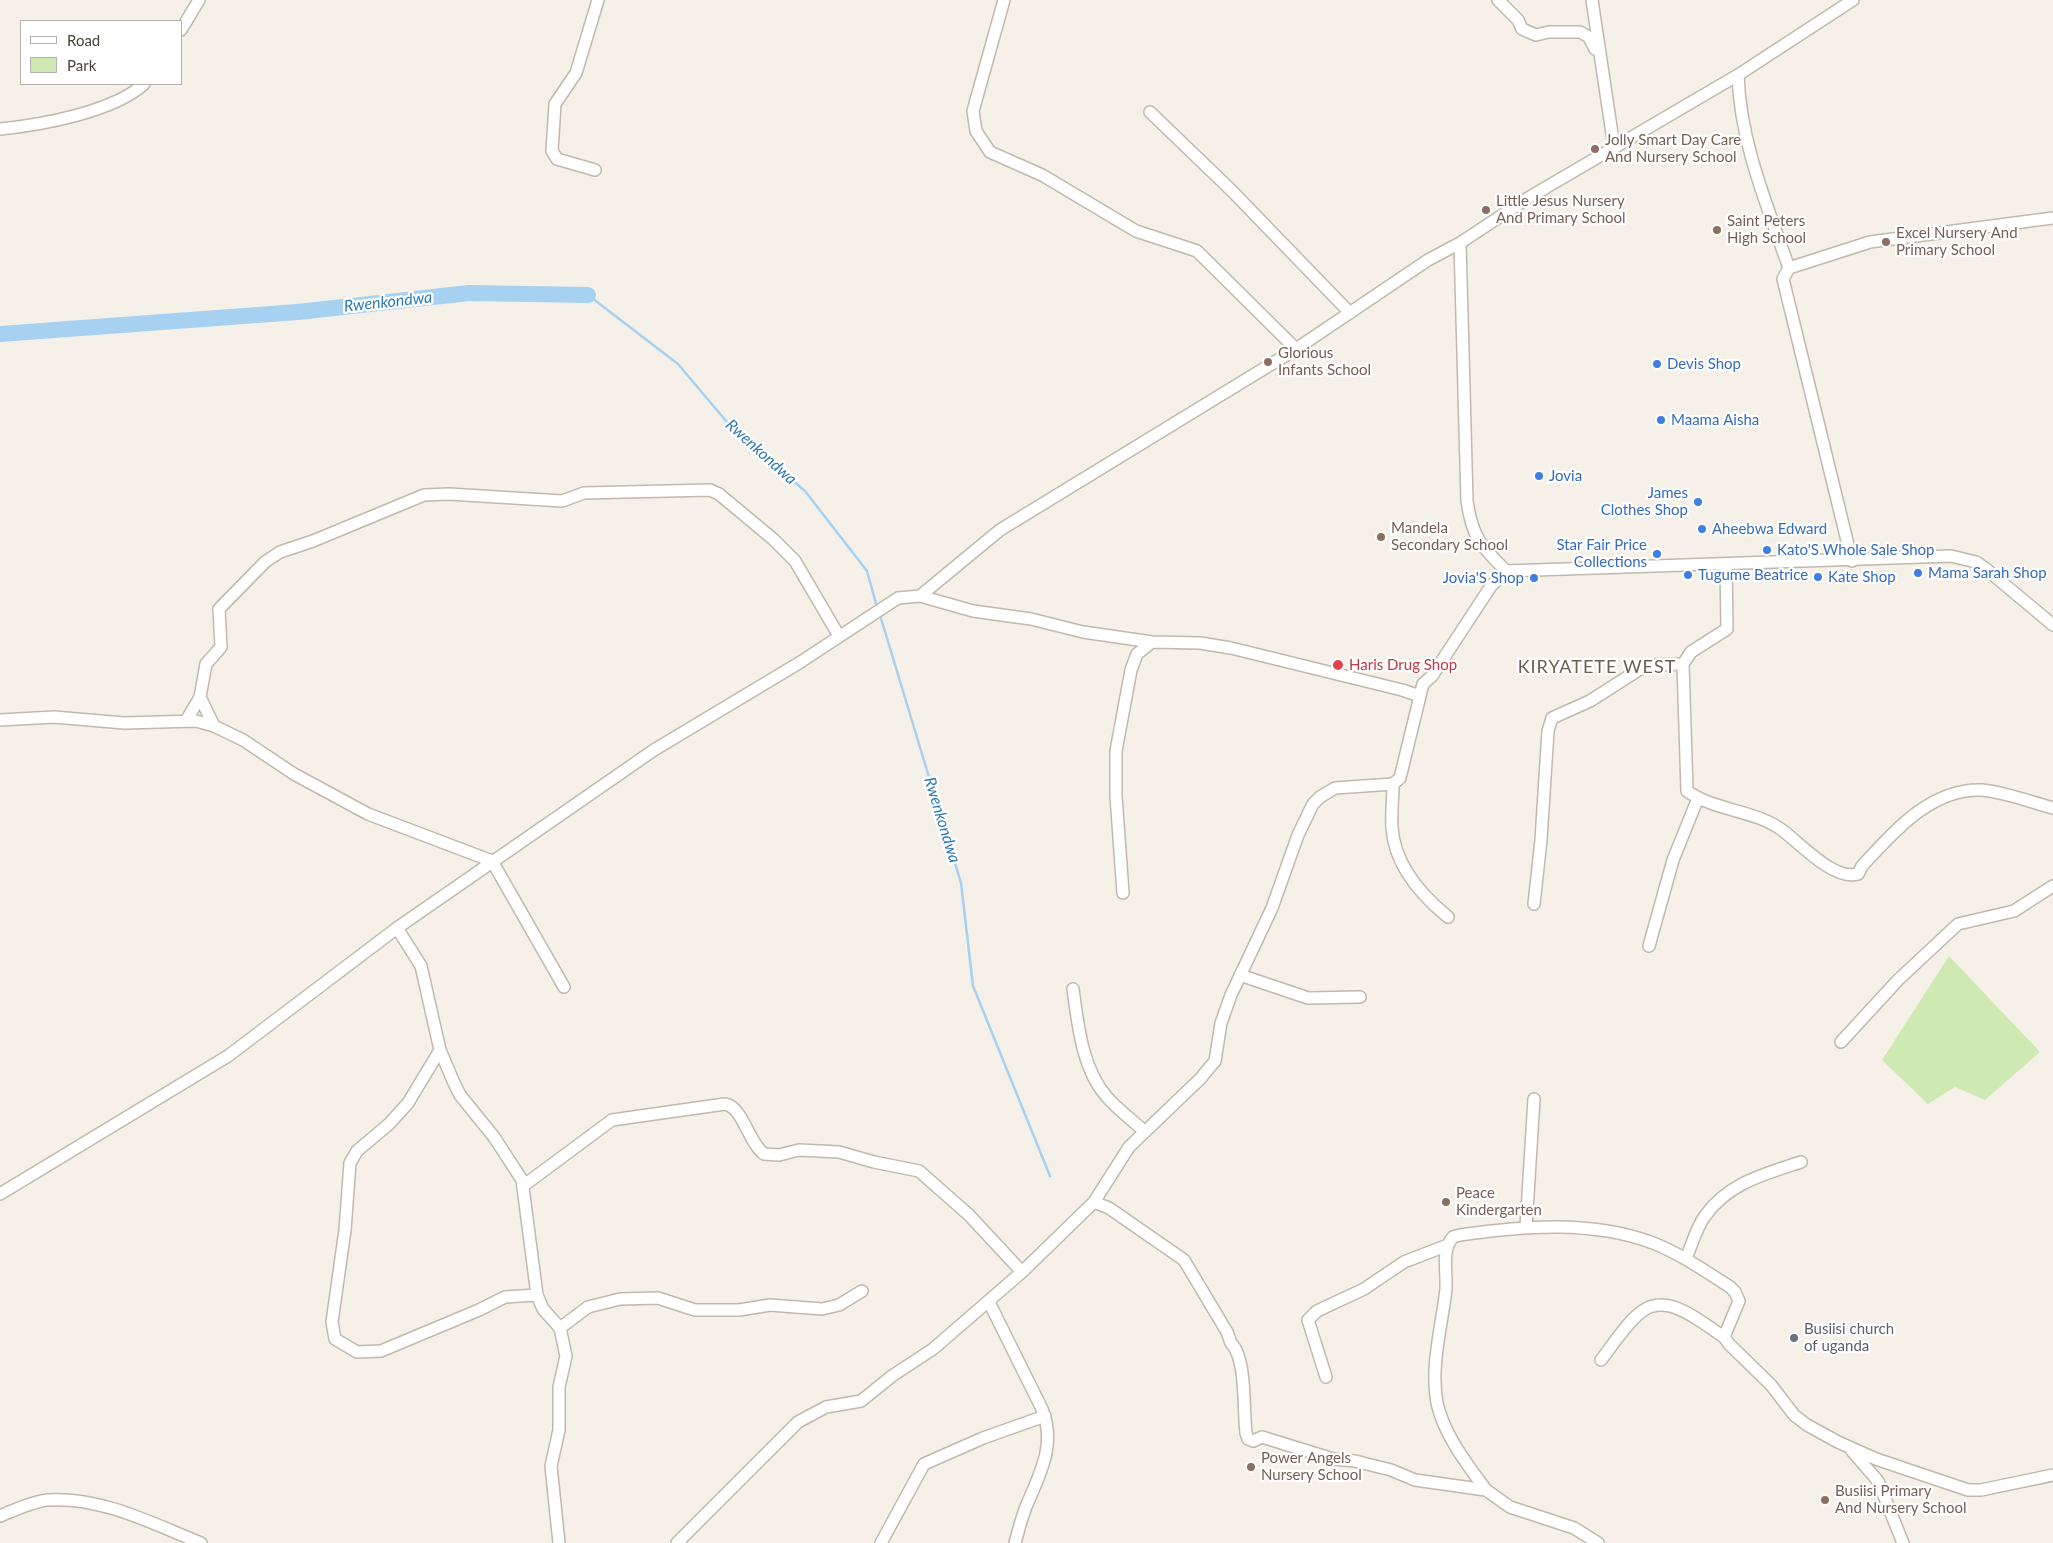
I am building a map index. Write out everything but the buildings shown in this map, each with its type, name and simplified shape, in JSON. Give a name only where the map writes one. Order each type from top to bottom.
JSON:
[{"type":"street","points":[[182,28],[199,0]]},
{"type":"street","points":[[595,170],[557,159],[552,151],[555,104],[560,95],[570,85],[576,73],[598,0]]},
{"type":"street","points":[[1004,0],[973,111],[976,132],[990,152],[1042,176],[1136,231],[1197,251],[1296,348]]},
{"type":"street","points":[[1498,0],[1518,20],[1522,29],[1536,35],[1549,32],[1584,33],[1599,55]]},
{"type":"street","points":[[1592,0],[1614,147]]},
{"type":"street","points":[[920,596],[1000,530],[1296,348],[1428,260],[1460,243],[1528,198],[1738,75],[1853,0]]},
{"type":"street","points":[[1738,75],[1739,108],[1756,174],[1789,268]]},
{"type":"street","points":[[0,129],[30,126],[93,109],[118,101],[142,85]]},
{"type":"street","points":[[1150,112],[1243,203],[1350,313]]},
{"type":"street","points":[[1852,561],[1784,287],[1783,279],[1789,268],[1870,242],[2053,218]]},
{"type":"street","points":[[1460,243],[1467,501],[1470,522],[1475,536],[1506,571]]},
{"type":"street","points":[[186,721],[200,697],[206,664],[221,647],[219,609],[265,562],[288,548],[313,541],[424,495],[449,494],[562,501],[584,493],[710,490],[718,494],[773,539],[795,561],[839,636]]},
{"type":"street","points":[[677,1543],[798,1422],[826,1407],[861,1401],[892,1376],[933,1350],[989,1302],[1094,1202],[1129,1147],[1144,1130],[1212,1066],[1218,1052],[1225,1010],[1272,908],[1298,835],[1313,804],[1320,796],[1335,788],[1393,784],[1400,778],[1403,773],[1423,684],[1432,676],[1491,586],[1506,571],[1935,557],[1964,558],[1986,569],[2053,625]]},
{"type":"street","points":[[1726,564],[1727,629],[1691,652],[1682,664],[1685,783],[1687,791],[1698,798],[1776,826],[1836,872],[1852,876],[1858,874],[1862,866],[1906,820],[1921,810],[1956,794],[1970,791],[1994,792],[2053,808]]},
{"type":"street","points":[[0,1194],[228,1056],[397,928],[654,750],[898,598],[920,596],[972,611],[1152,642],[1200,644],[1231,648],[1420,696]]},
{"type":"street","points":[[1123,894],[1116,796],[1116,751],[1131,670],[1137,654],[1152,642]]},
{"type":"street","points":[[1534,904],[1541,840],[1548,731],[1552,718],[1590,702],[1640,669],[1652,665],[1682,664]]},
{"type":"street","points":[[200,697],[214,726]]},
{"type":"street","points":[[0,720],[54,717],[124,723],[196,721],[214,726],[244,740],[294,774],[368,814],[492,861],[564,987]]},
{"type":"street","points":[[1393,784],[1392,827],[1399,854],[1417,887],[1448,917]]},
{"type":"street","points":[[1649,946],[1673,860],[1698,798]]},
{"type":"street","points":[[1841,1042],[1898,980],[1958,924],[2014,911],[2053,886]]},
{"type":"street","points":[[397,928],[421,966],[440,1050],[460,1095],[494,1137],[518,1173],[523,1186],[538,1295],[543,1309],[560,1328],[565,1343],[566,1364],[559,1387],[559,1430],[551,1466],[560,1543]]},
{"type":"street","points":[[1240,975],[1308,998],[1360,997]]},
{"type":"street","points":[[1073,989],[1081,1038],[1097,1084],[1115,1105],[1144,1130]]},
{"type":"street","points":[[440,1050],[408,1103],[358,1151],[350,1163],[345,1230],[332,1322],[335,1339],[358,1352],[381,1351],[479,1310],[505,1297],[538,1295]]},
{"type":"street","points":[[1526,1227],[1534,1099]]},
{"type":"street","points":[[523,1186],[612,1120],[725,1104],[737,1111],[754,1144],[764,1154],[779,1155],[799,1150],[839,1152],[874,1162],[919,1171],[969,1215],[1022,1272]]},
{"type":"street","points":[[1686,1258],[1704,1217],[1726,1194],[1755,1178],[1801,1162]]},
{"type":"street","points":[[1094,1202],[1109,1208],[1184,1260],[1193,1273],[1231,1343],[1238,1349],[1248,1439],[1253,1441],[1262,1437],[1332,1459],[1355,1461],[1391,1470],[1415,1480],[1486,1490]]},
{"type":"street","points":[[1598,1543],[1574,1528],[1510,1507],[1486,1490],[1448,1433],[1437,1403],[1435,1380],[1445,1293],[1448,1245],[1453,1237],[1460,1235],[1526,1227],[1622,1234],[1655,1244],[1686,1258],[1730,1287],[1738,1296],[1738,1306],[1726,1328],[1724,1337]]},
{"type":"street","points":[[1326,1377],[1308,1320],[1317,1311],[1364,1289],[1404,1262],[1448,1245]]},
{"type":"street","points":[[560,1328],[588,1307],[620,1299],[658,1298],[695,1310],[739,1310],[770,1305],[822,1309],[839,1305],[862,1291]]},
{"type":"street","points":[[989,1302],[1045,1416],[1048,1434],[1045,1461],[1025,1509],[1015,1543]]},
{"type":"street","points":[[1601,1360],[1638,1315],[1652,1306],[1662,1305],[1680,1309],[1724,1337],[1771,1385],[1794,1415],[1814,1430],[1847,1446],[1884,1462],[1968,1490],[1981,1490],[2053,1476]]},
{"type":"street","points":[[881,1543],[924,1464],[983,1438],[1045,1416]]},
{"type":"street","points":[[1847,1446],[1878,1481],[1903,1543]]},
{"type":"street","points":[[0,1516],[46,1500],[81,1501],[118,1511],[201,1543]]},
{"type":"green space","points":[[1949,956],[2040,1052],[1985,1100],[1955,1087],[1928,1104],[1882,1060]]},
{"type":"waterway","name":"Rwenkondwa","points":[[0,334],[298,312],[469,293],[588,295]]},
{"type":"waterway","name":"Rwenkondwa","points":[[588,295],[678,364],[737,434],[805,491],[867,571],[877,607]]},
{"type":"waterway","name":"Rwenkondwa","points":[[880,615],[961,883],[973,986],[1050,1176]]},
{"type":"place","name":"Jolly Smart Day Care And Nursery School","points":[[1595,149]]},
{"type":"place","name":"Little Jesus Nursery And Primary School","points":[[1486,210]]},
{"type":"place","name":"Saint Peters High School","points":[[1717,230]]},
{"type":"place","name":"Excel Nursery And Primary School","points":[[1886,242]]},
{"type":"place","name":"Glorious Infants School","points":[[1268,362]]},
{"type":"place","name":"Devis Shop","points":[[1657,364]]},
{"type":"place","name":"Maama Aisha","points":[[1661,420]]},
{"type":"place","name":"Jovia","points":[[1539,476]]},
{"type":"place","name":"James Clothes Shop","points":[[1698,502]]},
{"type":"place","name":"Aheebwa Edward","points":[[1702,529]]},
{"type":"place","name":"Mandela Secondary School","points":[[1381,537]]},
{"type":"place","name":"Kato'S Whole Sale Shop","points":[[1767,550]]},
{"type":"place","name":"Star Fair Price Collections","points":[[1657,554]]},
{"type":"place","name":"Mama Sarah Shop","points":[[1918,573]]},
{"type":"place","name":"Tugume Beatrice","points":[[1688,575]]},
{"type":"place","name":"Kate Shop","points":[[1818,577]]},
{"type":"place","name":"Jovia'S Shop","points":[[1534,578]]},
{"type":"place","name":"Haris Drug Shop","points":[[1338,665]]},
{"type":"place","name":"Peace Kindergarten","points":[[1446,1202]]},
{"type":"place","name":"Busiisi church of uganda","points":[[1794,1338]]},
{"type":"place","name":"Power Angels Nursery School","points":[[1251,1467]]},
{"type":"place","name":"Busiisi Primary And Nursery School","points":[[1825,1500]]},
{"type":"district","name":"KIRYATETE WEST","points":[[1597,667]]}]
